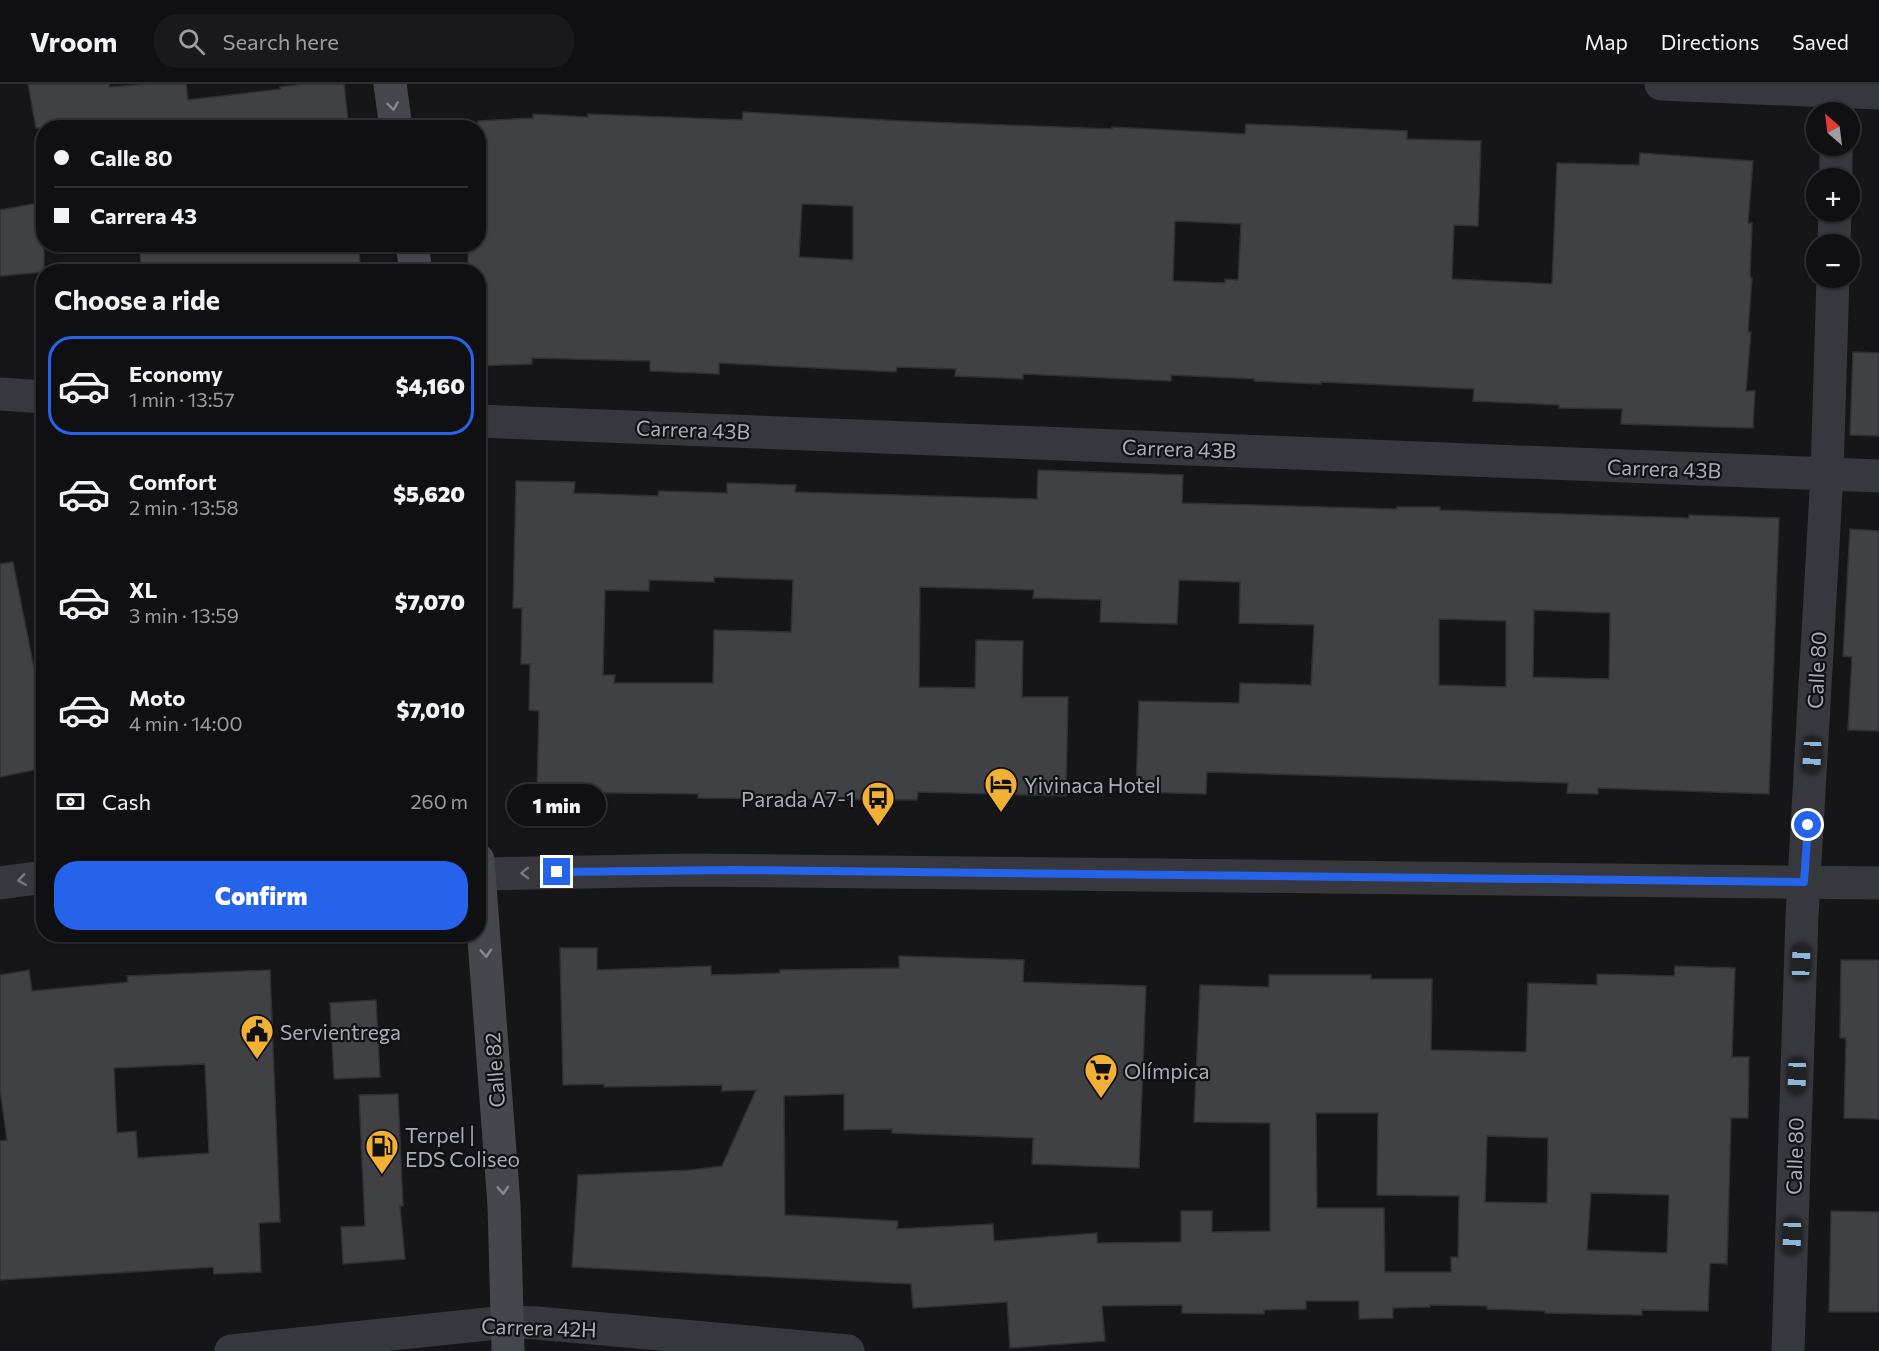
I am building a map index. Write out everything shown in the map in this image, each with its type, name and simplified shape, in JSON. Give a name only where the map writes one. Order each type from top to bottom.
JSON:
[{"type":"main road","points":[[390,84],[395,120]]},
{"type":"main road","name":"Calle 82","points":[[484,942],[504,1205],[507,1337]]},
{"type":"street","points":[[1661,84],[1838,96],[1879,93]]},
{"type":"street","name":"Calle 80","points":[[1788,1351],[1804,882],[1827,474],[1833,288]]},
{"type":"street","points":[[0,394],[36,396]]},
{"type":"street","name":"Carrera 43B","points":[[486,421],[1879,476]]},
{"type":"street","points":[[486,870],[699,870],[1879,883]]},
{"type":"street","points":[[0,883],[36,878]]},
{"type":"street","name":"Carrera 42H","points":[[231,1351],[507,1337],[537,1323],[848,1351]]},
{"type":"building","points":[[28,84],[109,84],[109,87],[186,84],[188,100],[281,89],[280,87],[304,84],[344,84],[348,120],[36,120],[36,128]]},
{"type":"building","points":[[743,112],[902,121],[1112,129],[1112,127],[1245,134],[1246,124],[1407,131],[1407,139],[1481,141],[1478,226],[1454,225],[1452,279],[1552,284],[1557,163],[1639,165],[1640,153],[1753,161],[1748,223],[1752,223],[1750,277],[1752,278],[1748,332],[1751,332],[1746,391],[1755,391],[1753,428],[1621,424],[1622,409],[1559,408],[1559,405],[1473,401],[1474,389],[1254,381],[1254,379],[1171,375],[1171,381],[1023,374],[1023,379],[955,376],[956,369],[897,367],[896,372],[719,363],[719,374],[650,371],[650,361],[532,358],[532,364],[486,366],[486,264],[468,264],[468,252],[486,252],[486,121],[533,118],[533,114],[588,117],[588,114],[742,120]],"holes":[[[802,204],[853,206],[853,260],[799,257]],[[1175,221],[1241,224],[1238,280],[1225,279],[1225,283],[1173,281]]]},
{"type":"building","points":[[36,203],[36,252],[44,252],[44,264],[36,264],[36,273],[0,276],[0,210]]},
{"type":"building","points":[[140,252],[359,252],[360,264],[141,264]]},
{"type":"building","points":[[1853,352],[1879,353],[1879,436],[1850,435]]},
{"type":"building","points":[[1038,470],[1183,475],[1182,503],[1397,509],[1397,507],[1440,507],[1440,510],[1689,518],[1689,515],[1779,518],[1769,794],[1598,788],[1598,794],[1567,793],[1568,783],[1207,772],[1206,794],[1136,792],[1139,701],[1239,703],[1240,683],[1311,685],[1314,625],[1239,623],[1240,582],[1179,580],[1177,624],[1100,622],[1101,600],[1033,598],[1034,590],[920,587],[919,687],[975,688],[976,640],[1023,641],[1022,697],[1068,697],[1066,796],[918,792],[917,800],[698,798],[698,794],[537,792],[539,711],[529,710],[530,664],[521,664],[522,608],[513,608],[516,481],[575,482],[574,493],[658,496],[659,491],[727,493],[727,483],[796,485],[795,492],[1037,499]],"holes":[[[714,577],[793,580],[791,632],[714,630],[713,683],[614,683],[615,675],[603,675],[605,590],[649,591],[649,580],[714,582]],[[1534,610],[1610,613],[1609,679],[1533,677]],[[1439,619],[1506,621],[1506,687],[1439,685]]]},
{"type":"building","points":[[1850,529],[1879,531],[1879,731],[1848,730],[1852,657],[1843,656]]},
{"type":"building","points":[[13,562],[36,678],[36,770],[0,777],[0,564]]},
{"type":"building","points":[[560,948],[597,948],[597,970],[711,966],[711,975],[780,973],[780,970],[899,968],[899,956],[1024,960],[1023,982],[1146,986],[1139,1168],[1032,1164],[1033,1138],[892,1133],[892,1129],[844,1130],[844,1094],[784,1096],[785,1215],[898,1221],[897,1229],[993,1224],[994,1241],[1097,1233],[1097,1243],[1181,1242],[1181,1211],[1212,1211],[1212,1232],[1270,1231],[1270,1123],[1194,1122],[1200,985],[1269,987],[1269,975],[1371,975],[1371,979],[1432,979],[1431,1050],[1526,1052],[1528,983],[1597,985],[1597,974],[1674,976],[1675,966],[1735,968],[1732,1057],[1749,1057],[1748,1118],[1731,1118],[1727,1264],[1710,1263],[1708,1311],[1642,1310],[1642,1315],[1545,1313],[1545,1311],[1487,1309],[1487,1306],[1430,1305],[1430,1307],[1393,1308],[1393,1318],[1359,1319],[1359,1301],[1306,1301],[1306,1309],[1264,1310],[1264,1314],[1182,1313],[1182,1305],[1102,1306],[1105,1341],[1010,1348],[1007,1302],[913,1308],[911,1284],[572,1267],[578,1175],[691,1170],[722,1166],[756,1090],[722,1091],[722,1085],[604,1087],[604,1084],[563,1085]],"holes":[[[1316,1113],[1378,1113],[1377,1195],[1459,1196],[1458,1257],[1451,1257],[1451,1272],[1385,1272],[1384,1208],[1317,1208]],[[1487,1136],[1548,1138],[1547,1203],[1485,1202]],[[1591,1193],[1669,1195],[1667,1253],[1587,1250]]]},
{"type":"building","points":[[1841,960],[1879,960],[1879,1119],[1844,1118],[1846,1038],[1840,1038]]},
{"type":"building","points":[[29,970],[32,991],[128,982],[127,976],[270,970],[280,1222],[259,1223],[261,1272],[214,1274],[213,1267],[0,1280],[0,1141],[7,1140],[0,1090],[0,975]],"holes":[[[205,1064],[209,1153],[138,1158],[136,1131],[117,1133],[114,1068]]]},
{"type":"building","name":"Terpel | EDS Coliseo","points":[[376,1000],[380,1077],[334,1079],[330,1003]]},
{"type":"building","name":"Terpel | EDS Coliseo","points":[[398,1094],[403,1206],[400,1206],[405,1259],[343,1264],[341,1227],[365,1226],[359,1095]]},
{"type":"building","points":[[1831,1211],[1879,1212],[1879,1312],[1829,1312]]},
{"type":"place","name":"Yivinaca Hotel","points":[[1001,813]]},
{"type":"place","name":"Parada A7-1","points":[[878,827]]},
{"type":"place","name":"Servientrega","points":[[257,1060]]},
{"type":"place","name":"Olímpica","points":[[1101,1099]]},
{"type":"place","name":"Terpel | EDS Coliseo","points":[[382,1175]]},
{"type":"route","points":[[557,872],[732,870],[1804,882],[1808,825]]}]
